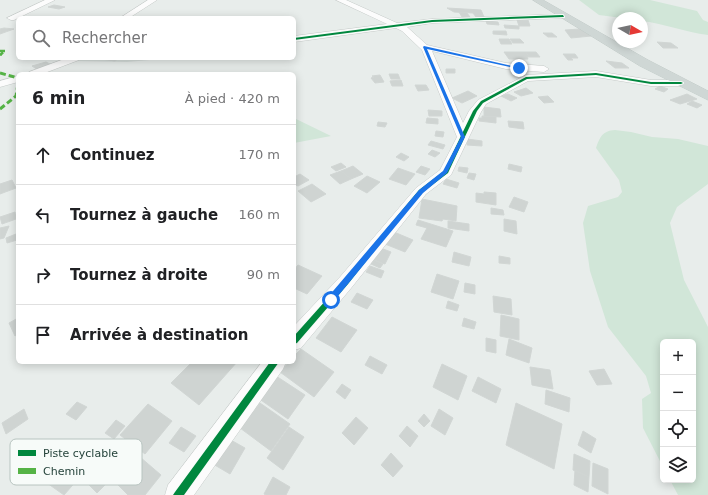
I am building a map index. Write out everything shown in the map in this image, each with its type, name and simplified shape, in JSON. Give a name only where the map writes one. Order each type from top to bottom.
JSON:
[{"type":"main road","points":[[537,0],[681,83],[708,96]]},
{"type":"street","points":[[16,16],[51,0]]},
{"type":"street","points":[[127,16],[153,0]]},
{"type":"street","points":[[340,0],[393,25],[405,29],[424,47],[463,137]]},
{"type":"street","points":[[296,38],[432,21],[563,16]]},
{"type":"street","points":[[424,47],[506,66],[596,74],[651,83],[681,83]]},
{"type":"street","points":[[38,72],[71,60]]},
{"type":"street","points":[[296,339],[346,282],[421,192],[446,172],[475,111],[482,102],[526,78],[596,74]]},
{"type":"street","points":[[0,84],[16,80]]},
{"type":"street","points":[[178,495],[274,364]]},
{"type":"shaded area","points":[[78,60],[150,60],[127,62],[76,61]]},
{"type":"green space","points":[[579,0],[650,0],[697,11],[703,20],[708,22],[708,35],[648,22],[648,12],[612,12],[612,17],[599,15]]},
{"type":"green space","points":[[296,119],[331,136],[296,143]]},
{"type":"green space","points":[[615,130],[652,137],[678,139],[708,146],[708,184],[677,207],[670,223],[684,280],[708,327],[708,495],[678,495],[672,483],[696,483],[696,339],[660,339],[660,461],[643,428],[642,399],[651,393],[646,376],[608,327],[590,271],[583,223],[588,206],[618,197],[622,192],[619,180],[596,148],[602,135]]},
{"type":"building","points":[[54,5],[65,7],[59,9],[48,7]]},
{"type":"building","points":[[447,8],[481,10],[484,17],[476,17],[473,13],[454,12]]},
{"type":"building","points":[[459,12],[467,13],[470,17],[462,17]]},
{"type":"building","points":[[517,20],[528,20],[530,26],[519,26]]},
{"type":"building","points":[[486,21],[498,22],[499,25],[487,24]]},
{"type":"building","points":[[504,25],[519,26],[519,29],[505,28]]},
{"type":"building","points":[[0,29],[14,29],[0,34]]},
{"type":"building","points":[[580,29],[591,36],[571,38],[565,30]]},
{"type":"building","points":[[493,31],[506,31],[507,35],[493,34]]},
{"type":"building","points":[[543,33],[552,33],[557,37],[548,37]]},
{"type":"building","points":[[499,39],[509,39],[512,44],[501,44]]},
{"type":"building","points":[[510,39],[520,39],[524,43],[513,43]]},
{"type":"building","points":[[657,42],[671,43],[678,48],[663,48]]},
{"type":"building","points":[[504,52],[526,52],[529,57],[527,57],[528,59],[509,59]]},
{"type":"building","points":[[526,52],[536,52],[540,57],[529,57]]},
{"type":"building","points":[[563,54],[575,54],[578,58],[571,58],[573,60],[568,60]]},
{"type":"building","points":[[606,61],[622,63],[629,68],[615,68]]},
{"type":"building","points":[[46,62],[52,65],[38,70],[32,66]]},
{"type":"building","points":[[446,69],[455,69],[455,73],[446,73]]},
{"type":"building","points":[[389,74],[398,74],[400,79],[391,79]]},
{"type":"building","points":[[380,75],[384,82],[375,83],[371,78],[374,77],[372,76]]},
{"type":"building","points":[[401,80],[403,86],[392,86],[390,81]]},
{"type":"building","points":[[415,85],[426,85],[429,90],[418,91]]},
{"type":"building","points":[[660,86],[668,89],[664,92],[655,89]]},
{"type":"building","points":[[526,88],[533,93],[521,96],[514,92]]},
{"type":"building","points":[[468,91],[477,96],[462,103],[452,98]]},
{"type":"building","points":[[508,94],[517,98],[511,101],[501,96]]},
{"type":"building","points":[[687,94],[697,99],[680,104],[670,100]]},
{"type":"building","points":[[548,96],[554,102],[544,103],[538,97]]},
{"type":"building","points":[[692,101],[702,105],[697,108],[687,104]]},
{"type":"building","points":[[484,107],[500,109],[501,117],[484,116]]},
{"type":"building","points":[[428,110],[442,111],[442,116],[429,116]]},
{"type":"building","points":[[482,116],[496,117],[496,123],[479,121],[479,118],[482,118]]},
{"type":"building","points":[[427,118],[438,119],[438,124],[426,123]]},
{"type":"building","points":[[508,121],[523,122],[524,129],[509,127]]},
{"type":"building","points":[[378,122],[387,123],[385,127],[377,126]]},
{"type":"building","points":[[436,131],[444,132],[443,137],[435,136]]},
{"type":"building","points":[[467,139],[482,141],[482,146],[467,145]]},
{"type":"building","points":[[431,141],[445,145],[443,149],[428,145]]},
{"type":"building","points":[[432,150],[440,153],[435,157],[428,154]]},
{"type":"building","points":[[401,153],[409,157],[404,161],[396,157]]},
{"type":"building","points":[[341,163],[346,167],[336,171],[331,167]]},
{"type":"building","points":[[509,164],[522,167],[521,172],[508,169]]},
{"type":"building","points":[[353,166],[363,174],[351,179],[341,171]]},
{"type":"building","points":[[421,166],[430,169],[425,175],[416,172]]},
{"type":"building","points":[[459,167],[468,168],[467,173],[458,171]]},
{"type":"building","points":[[398,168],[415,174],[406,185],[389,179]]},
{"type":"building","points":[[341,171],[351,179],[340,184],[330,175]]},
{"type":"building","points":[[469,173],[476,174],[474,180],[467,178]]},
{"type":"building","points":[[300,174],[309,180],[298,186],[296,185],[296,176]]},
{"type":"building","points":[[367,176],[380,182],[367,193],[354,186]]},
{"type":"building","points":[[446,179],[459,183],[457,188],[443,184]]},
{"type":"building","points":[[12,180],[16,188],[0,194],[0,184]]},
{"type":"building","points":[[312,184],[326,194],[311,202],[298,191]]},
{"type":"building","points":[[484,192],[496,193],[496,205],[476,202],[476,193],[484,194]]},
{"type":"building","points":[[514,197],[528,202],[524,212],[509,207]]},
{"type":"building","points":[[422,199],[457,206],[456,221],[419,218]]},
{"type":"building","points":[[491,208],[503,210],[504,215],[491,214]]},
{"type":"building","points":[[15,212],[16,219],[2,224],[0,217]]},
{"type":"building","points":[[504,219],[516,221],[517,234],[504,231]]},
{"type":"building","points":[[418,220],[453,231],[446,247],[421,239],[427,228],[416,225]]},
{"type":"building","points":[[448,221],[469,224],[469,231],[448,228]]},
{"type":"building","points":[[9,226],[4,238],[0,239],[0,228]]},
{"type":"building","points":[[394,232],[413,240],[405,252],[385,244]]},
{"type":"building","points":[[16,234],[16,240],[7,243],[6,238]]},
{"type":"building","points":[[378,247],[391,252],[385,264],[374,260],[378,252]]},
{"type":"building","points":[[454,252],[471,257],[469,266],[452,262]]},
{"type":"building","points":[[499,256],[510,258],[510,264],[499,263]]},
{"type":"building","points":[[374,260],[383,264],[380,268],[371,264]]},
{"type":"building","points":[[298,265],[322,276],[307,294],[296,289],[296,268]]},
{"type":"building","points":[[370,266],[384,271],[381,278],[366,272]]},
{"type":"building","points":[[437,274],[459,281],[453,299],[431,292]]},
{"type":"building","points":[[465,283],[475,285],[475,294],[464,292]]},
{"type":"building","points":[[357,293],[373,300],[367,309],[351,302]]},
{"type":"building","points":[[493,296],[511,299],[512,315],[494,312]]},
{"type":"building","points":[[448,301],[459,305],[457,311],[446,308]]},
{"type":"building","points":[[501,315],[519,319],[519,340],[500,336]]},
{"type":"building","points":[[332,317],[357,330],[341,352],[316,338]]},
{"type":"building","points":[[464,318],[476,322],[474,329],[462,326]]},
{"type":"building","points":[[16,319],[15,336],[9,323]]},
{"type":"building","points":[[486,338],[496,340],[496,353],[486,351]]},
{"type":"building","points":[[509,339],[532,348],[529,363],[506,355]]},
{"type":"building","points":[[301,349],[334,372],[314,397],[280,372],[287,364],[296,364],[296,354]]},
{"type":"building","points":[[370,356],[387,365],[382,374],[365,365]]},
{"type":"building","points":[[190,364],[235,364],[199,405],[171,383]]},
{"type":"building","points":[[442,364],[467,376],[458,400],[433,387]]},
{"type":"building","points":[[530,367],[550,370],[553,389],[532,385]]},
{"type":"building","points":[[604,369],[612,384],[597,385],[589,371]]},
{"type":"building","points":[[276,376],[305,395],[288,419],[258,398]]},
{"type":"building","points":[[478,377],[501,389],[496,403],[472,391]]},
{"type":"building","points":[[342,384],[351,390],[345,399],[336,392]]},
{"type":"building","points":[[546,390],[570,398],[569,412],[545,404]]},
{"type":"building","points":[[77,402],[87,407],[76,420],[66,414]]},
{"type":"building","points":[[260,403],[290,424],[271,451],[240,428]]},
{"type":"building","points":[[516,403],[562,424],[554,469],[506,445]]},
{"type":"building","points":[[148,404],[172,421],[145,454],[142,452],[142,439],[125,439],[120,435]]},
{"type":"building","points":[[24,409],[28,419],[6,434],[2,423]]},
{"type":"building","points":[[439,409],[453,418],[445,435],[431,426]]},
{"type":"building","points":[[424,414],[430,421],[424,427],[418,421]]},
{"type":"building","points":[[356,417],[368,428],[354,445],[342,433]]},
{"type":"building","points":[[116,420],[125,426],[114,439],[105,433]]},
{"type":"building","points":[[407,426],[418,436],[410,447],[399,436]]},
{"type":"building","points":[[181,427],[196,436],[184,452],[169,443]]},
{"type":"building","points":[[289,427],[304,437],[283,470],[267,458]]},
{"type":"building","points":[[583,431],[596,439],[591,453],[578,445]]},
{"type":"building","points":[[229,439],[245,448],[230,474],[213,464]]},
{"type":"building","points":[[391,453],[403,466],[393,477],[381,465]]},
{"type":"building","points":[[574,454],[590,461],[589,477],[573,470]]},
{"type":"building","points":[[142,459],[161,475],[145,495],[128,495],[118,485],[142,485]]},
{"type":"building","points":[[593,463],[608,469],[608,494],[592,486]]},
{"type":"building","points":[[575,470],[589,477],[588,492],[574,485]]},
{"type":"building","points":[[273,477],[290,487],[286,495],[264,494]]},
{"type":"building","points":[[50,485],[73,485],[64,495]]},
{"type":"building","points":[[89,485],[105,485],[97,493]]},
{"type":"marked path","points":[[0,51],[5,51],[0,55]]},
{"type":"marked path","points":[[0,73],[16,77]]},
{"type":"marked path","points":[[0,109],[16,96]]},
{"type":"cycle path","points":[[296,39],[432,21],[563,16]]},
{"type":"cycle path","points":[[296,339],[346,282],[421,191],[446,172],[475,111],[482,102],[526,78],[596,74],[651,83],[681,83]]},
{"type":"cycle path","points":[[178,495],[274,364]]},
{"type":"route","points":[[331,300],[421,192],[446,172],[463,137],[424,47],[519,68]]}]
